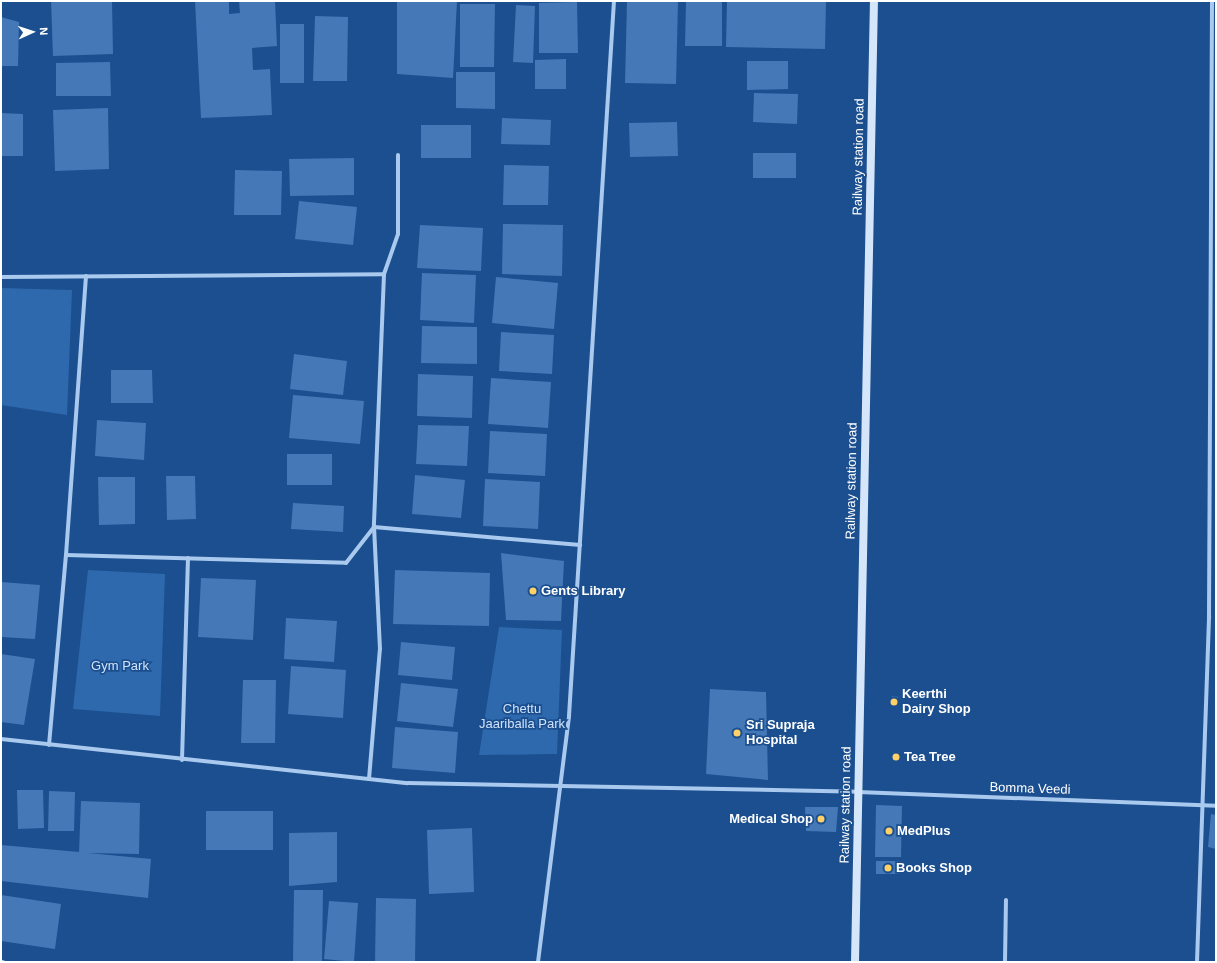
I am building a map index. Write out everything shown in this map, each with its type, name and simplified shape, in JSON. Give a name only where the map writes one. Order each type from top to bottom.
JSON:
[{"type":"street","points":[[538,962],[569,716],[614,1]]},
{"type":"street","name":"Railway station road","points":[[855,962],[874,1]]},
{"type":"street","points":[[1197,962],[1201,806],[1209,616],[1212,1]]},
{"type":"street","points":[[369,780],[380,650],[374,526],[384,274],[398,234],[398,155]]},
{"type":"street","points":[[1,277],[384,274]]},
{"type":"street","points":[[49,745],[66,555],[86,276]]},
{"type":"street","points":[[374,526],[580,545]]},
{"type":"street","points":[[66,555],[346,563],[374,526]]},
{"type":"street","points":[[182,760],[188,558]]},
{"type":"street","name":"Bomma Veedi","points":[[1,739],[369,780],[560,787],[858,792],[1216,806]]},
{"type":"street","points":[[1005,962],[1006,900]]},
{"type":"green space","points":[[1,288],[72,290],[67,415],[1,405]]},
{"type":"green space","name":"Gym Park","points":[[88,570],[165,574],[160,716],[73,709]]},
{"type":"green space","name":"Chettu Jaariballa Park","points":[[499,627],[562,630],[557,754],[479,755]]},
{"type":"building","points":[[51,1],[112,1],[113,54],[53,56]]},
{"type":"building","points":[[195,1],[229,1],[229,14],[240,13],[239,1],[275,1],[277,46],[252,48],[253,70],[270,69],[272,115],[201,118]]},
{"type":"building","points":[[397,1],[457,1],[453,78],[397,74]]},
{"type":"building","points":[[627,1],[678,1],[676,84],[625,83]]},
{"type":"building","points":[[686,1],[722,1],[722,46],[685,46]]},
{"type":"building","points":[[727,1],[826,1],[825,49],[726,47]]},
{"type":"building","points":[[577,2],[578,53],[539,53],[539,3]]},
{"type":"building","points":[[460,4],[495,4],[494,67],[460,67]]},
{"type":"building","points":[[516,5],[535,6],[533,63],[513,62]]},
{"type":"building","points":[[315,16],[348,17],[347,81],[313,81]]},
{"type":"building","points":[[1,17],[19,22],[18,66],[1,66]]},
{"type":"building","points":[[280,24],[304,24],[304,83],[280,83]]},
{"type":"building","points":[[566,59],[566,89],[535,89],[535,60]]},
{"type":"building","points":[[747,61],[788,61],[788,89],[747,90]]},
{"type":"building","points":[[110,62],[111,96],[56,96],[56,63]]},
{"type":"building","points":[[456,72],[495,72],[495,109],[456,108]]},
{"type":"building","points":[[754,93],[798,94],[797,124],[753,122]]},
{"type":"building","points":[[108,108],[109,169],[55,171],[53,110]]},
{"type":"building","points":[[1,113],[23,114],[23,156],[1,156]]},
{"type":"building","points":[[502,118],[551,120],[550,145],[501,144]]},
{"type":"building","points":[[677,122],[678,156],[630,157],[629,123]]},
{"type":"building","points":[[421,125],[471,125],[471,158],[421,158]]},
{"type":"building","points":[[753,153],[796,153],[796,178],[753,178]]},
{"type":"building","points":[[354,158],[354,195],[290,196],[289,159]]},
{"type":"building","points":[[504,165],[549,166],[548,205],[503,205]]},
{"type":"building","points":[[235,170],[282,171],[281,215],[234,215]]},
{"type":"building","points":[[299,201],[357,207],[353,245],[295,239]]},
{"type":"building","points":[[503,224],[563,225],[562,276],[502,274]]},
{"type":"building","points":[[420,225],[483,228],[481,271],[417,268]]},
{"type":"building","points":[[422,273],[476,275],[474,323],[420,320]]},
{"type":"building","points":[[496,277],[558,283],[554,329],[492,323]]},
{"type":"building","points":[[422,326],[477,327],[477,364],[421,363]]},
{"type":"building","points":[[501,332],[554,335],[552,374],[499,371]]},
{"type":"building","points":[[294,354],[347,361],[343,395],[290,389]]},
{"type":"building","points":[[111,370],[152,370],[153,403],[111,403]]},
{"type":"building","points":[[418,374],[473,376],[472,418],[417,416]]},
{"type":"building","points":[[491,378],[551,382],[548,428],[488,424]]},
{"type":"building","points":[[293,395],[364,401],[360,444],[289,438]]},
{"type":"building","points":[[97,420],[146,423],[144,460],[95,456]]},
{"type":"building","points":[[418,425],[469,426],[467,466],[416,464]]},
{"type":"building","points":[[490,431],[547,434],[545,476],[488,473]]},
{"type":"building","points":[[287,454],[332,454],[332,485],[287,485]]},
{"type":"building","points":[[415,475],[465,480],[461,518],[412,514]]},
{"type":"building","points":[[166,476],[195,476],[196,519],[167,520]]},
{"type":"building","points":[[98,477],[135,477],[135,524],[99,525]]},
{"type":"building","points":[[485,479],[540,482],[538,529],[483,526]]},
{"type":"building","points":[[293,503],[344,506],[343,532],[291,529]]},
{"type":"building","name":"Gents Library","points":[[501,553],[564,561],[561,621],[506,620]]},
{"type":"building","points":[[395,570],[490,573],[489,626],[393,624]]},
{"type":"building","points":[[201,578],[256,580],[253,640],[198,637]]},
{"type":"building","points":[[1,582],[40,585],[35,639],[1,637]]},
{"type":"building","points":[[286,618],[337,621],[334,662],[284,659]]},
{"type":"building","points":[[401,642],[455,647],[452,680],[398,675]]},
{"type":"building","points":[[1,654],[35,659],[24,725],[1,722]]},
{"type":"building","points":[[291,666],[346,670],[343,718],[288,714]]},
{"type":"building","points":[[243,680],[276,680],[275,743],[241,743]]},
{"type":"building","points":[[401,683],[458,689],[453,727],[397,721]]},
{"type":"building","name":"Sri Supraja Hospital","points":[[710,689],[766,692],[768,780],[706,774]]},
{"type":"building","name":"Keerthi Dairy Shop","points":[[892,696],[898,697],[897,707],[891,706]]},
{"type":"building","points":[[395,727],[458,732],[455,773],[392,768]]},
{"type":"building","name":"Tea Tree","points":[[893,752],[899,752],[899,761],[893,762]]},
{"type":"building","points":[[17,790],[43,790],[44,828],[18,829]]},
{"type":"building","points":[[49,791],[75,792],[74,831],[48,831]]},
{"type":"building","points":[[81,801],[140,803],[139,854],[88,853],[151,859],[148,898],[1,881],[1,845],[79,852]]},
{"type":"building","name":"MedPlus","points":[[876,805],[902,806],[901,857],[875,857]]},
{"type":"building","name":"Medical Shop","points":[[805,807],[838,807],[836,832],[806,831]]},
{"type":"building","points":[[206,811],[273,811],[273,850],[206,850]]},
{"type":"building","points":[[1211,814],[1216,815],[1216,849],[1208,847]]},
{"type":"building","points":[[472,828],[474,892],[429,894],[427,830]]},
{"type":"building","points":[[337,832],[337,882],[289,886],[289,833]]},
{"type":"building","name":"Books Shop","points":[[876,861],[900,861],[899,874],[876,874]]},
{"type":"building","points":[[294,890],[323,890],[322,962],[293,962]]},
{"type":"building","points":[[1,895],[61,904],[55,949],[1,941]]},
{"type":"building","points":[[376,898],[416,899],[415,962],[375,962]]},
{"type":"building","points":[[329,901],[358,903],[354,962],[324,959]]},
{"type":"place","name":"Gents Library","points":[[533,591]]},
{"type":"place","name":"Keerthi Dairy Shop","points":[[894,702]]},
{"type":"place","name":"Sri Supraja Hospital","points":[[737,733]]},
{"type":"place","name":"Tea Tree","points":[[896,757]]},
{"type":"place","name":"Medical Shop","points":[[821,819]]},
{"type":"place","name":"MedPlus","points":[[889,831]]},
{"type":"place","name":"Books Shop","points":[[888,868]]}]
